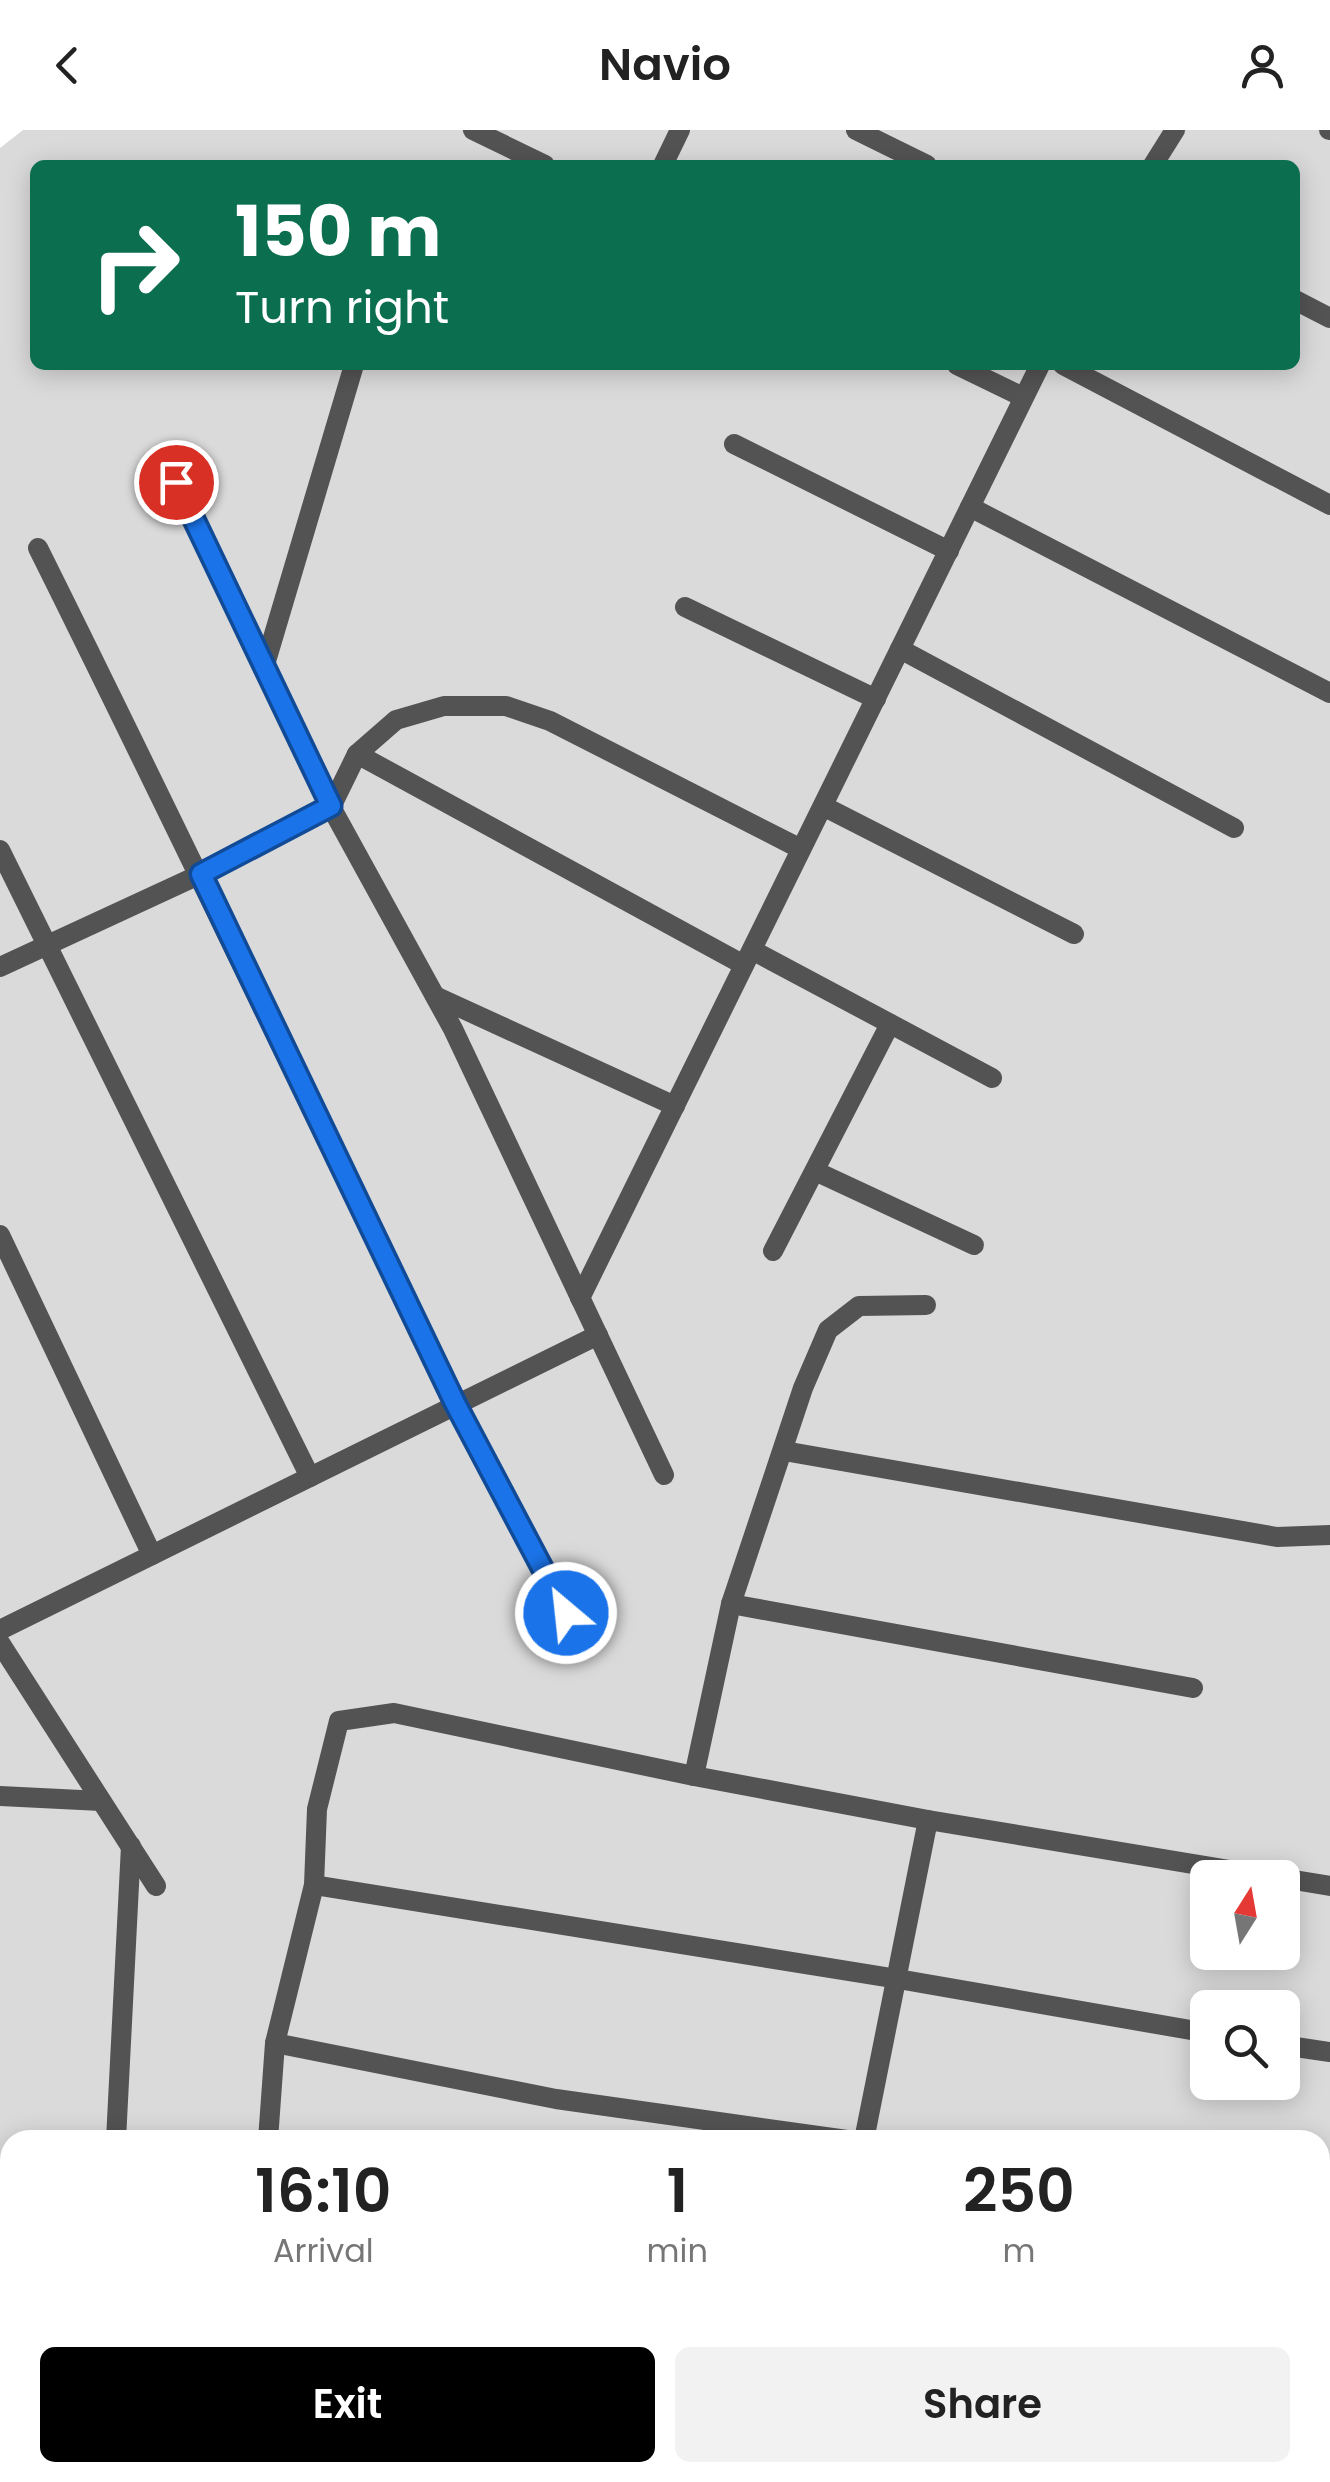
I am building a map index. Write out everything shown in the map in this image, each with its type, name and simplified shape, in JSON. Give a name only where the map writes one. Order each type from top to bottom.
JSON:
[{"type":"street","points":[[665,160],[680,130]]},
{"type":"street","points":[[856,130],[917,160]]},
{"type":"street","points":[[1156,160],[1175,130]]},
{"type":"street","points":[[485,133],[536,160]]},
{"type":"street","points":[[1300,303],[1330,318]]},
{"type":"street","points":[[264,668],[353,370]]},
{"type":"street","points":[[967,370],[1023,397]]},
{"type":"street","points":[[580,1298],[1037,370]]},
{"type":"street","points":[[1073,370],[1330,505]]},
{"type":"street","points":[[734,444],[949,551]]},
{"type":"street","points":[[176,482],[331,806],[435,996],[664,1475]]},
{"type":"street","points":[[970,508],[1330,693]]},
{"type":"street","points":[[38,548],[201,874],[455,1403],[566,1613]]},
{"type":"street","points":[[686,607],[876,699]]},
{"type":"street","points":[[900,649],[1234,828]]},
{"type":"street","points":[[0,967],[201,874],[331,806],[356,754],[396,720],[444,706],[506,706],[550,720],[801,850]]},
{"type":"street","points":[[356,754],[748,958],[890,1024],[992,1078]]},
{"type":"street","points":[[823,806],[1074,934]]},
{"type":"street","points":[[0,850],[310,1477]]},
{"type":"street","points":[[435,996],[675,1106]]},
{"type":"street","points":[[774,1251],[890,1024]]},
{"type":"street","points":[[815,1171],[974,1245]]},
{"type":"street","points":[[0,1234],[152,1555]]},
{"type":"street","points":[[694,1776],[732,1604],[803,1388],[828,1330],[859,1306],[926,1304]]},
{"type":"street","points":[[0,1630],[598,1335]]},
{"type":"street","points":[[784,1450],[1277,1537],[1330,1536]]},
{"type":"street","points":[[732,1604],[1193,1688]]},
{"type":"street","points":[[2,1654],[156,1886]]},
{"type":"street","points":[[269,2130],[275,2043],[314,1885],[317,1808],[339,1722],[394,1714],[928,1820],[1190,1863]]},
{"type":"street","points":[[0,1796],[101,1801]]},
{"type":"street","points":[[866,2130],[928,1820]]},
{"type":"street","points":[[117,2130],[131,1846]]},
{"type":"street","points":[[1300,1881],[1330,1886]]},
{"type":"street","points":[[314,1885],[1190,2030]]},
{"type":"street","points":[[275,2043],[556,2099],[776,2130]]},
{"type":"street","points":[[1300,2048],[1330,2052]]},
{"type":"shaded area","points":[[23,130],[1330,130],[1330,2130],[0,2130],[0,148]]},
{"type":"route","points":[[176,482],[331,806],[201,874],[455,1403],[566,1613]]}]
